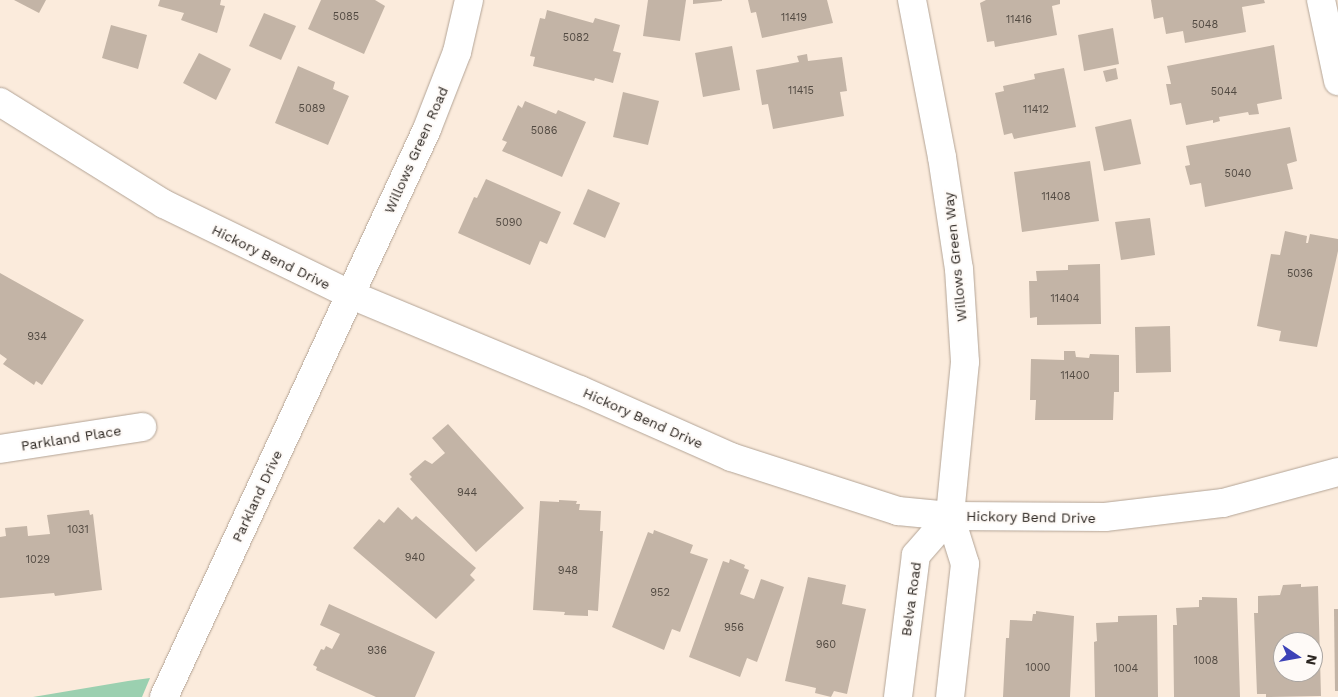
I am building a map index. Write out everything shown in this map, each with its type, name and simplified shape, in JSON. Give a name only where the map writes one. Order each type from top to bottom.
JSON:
[{"type":"street","name":"Willows Green Road","points":[[349,294],[427,129],[457,52],[469,0]]},
{"type":"street","name":"Willows Green Way","points":[[912,0],[942,157],[959,269],[965,362],[950,516]]},
{"type":"street","points":[[1321,0],[1338,81]]},
{"type":"street","name":"Hickory Bend Drive","points":[[0,102],[164,204],[349,294],[580,390],[731,457],[898,511],[950,516],[1114,516],[1223,503],[1338,472]]},
{"type":"street","name":"Parkland Drive","points":[[164,697],[349,294]]},
{"type":"street","name":"Parkland Place","points":[[0,450],[142,427]]},
{"type":"street","name":"Belva Road","points":[[898,697],[916,556],[950,516]]},
{"type":"street","points":[[950,516],[965,564],[950,697]]},
{"type":"green space","points":[[150,678],[142,697],[33,697],[128,681]]},
{"type":"building","points":[[14,0],[46,0],[39,13]]},
{"type":"building","points":[[160,0],[221,0],[220,5],[225,6],[217,33],[181,20],[184,13],[158,6]]},
{"type":"building","points":[[321,0],[375,0],[385,6],[364,54],[308,29]]},
{"type":"building","points":[[648,0],[686,0],[680,41],[643,36]]},
{"type":"building","points":[[693,0],[722,0],[722,1],[693,4]]},
{"type":"building","points":[[748,0],[827,0],[833,23],[762,38],[756,12],[751,13]]},
{"type":"building","points":[[986,0],[1060,0],[1060,4],[1052,6],[1057,35],[995,47],[994,41],[987,42],[980,3]]},
{"type":"building","points":[[1151,0],[1264,0],[1265,3],[1242,7],[1246,32],[1185,43],[1183,31],[1166,34],[1163,17],[1154,19]]},
{"type":"building","points":[[547,10],[593,23],[595,18],[620,25],[613,51],[621,53],[613,83],[595,78],[594,81],[533,66],[535,57],[530,56],[540,18],[545,19]]},
{"type":"building","points":[[264,13],[296,26],[281,60],[249,46]]},
{"type":"building","points":[[111,25],[147,35],[138,69],[102,58]]},
{"type":"building","points":[[1113,28],[1119,64],[1084,71],[1078,35]]},
{"type":"building","points":[[1274,45],[1282,99],[1257,104],[1259,114],[1249,115],[1248,112],[1219,117],[1220,121],[1213,123],[1213,120],[1186,125],[1181,103],[1170,105],[1166,84],[1171,84],[1167,66]]},
{"type":"building","points":[[732,46],[740,90],[703,97],[695,53]]},
{"type":"building","points":[[199,53],[231,69],[216,100],[183,83]]},
{"type":"building","points":[[807,54],[808,61],[842,57],[847,91],[840,92],[844,116],[773,129],[768,104],[762,105],[756,70],[799,62],[797,56]]},
{"type":"building","points":[[298,66],[335,82],[333,89],[349,96],[328,145],[275,123]]},
{"type":"building","points":[[1064,68],[1076,127],[1014,139],[1012,133],[1004,135],[995,93],[1004,91],[1003,86],[1035,79],[1034,74]]},
{"type":"building","points":[[1116,68],[1118,79],[1106,82],[1103,71]]},
{"type":"building","points":[[623,92],[659,101],[648,145],[613,137]]},
{"type":"building","points":[[525,101],[556,114],[558,110],[586,122],[562,177],[502,151],[507,142],[502,140],[518,105],[522,108]]},
{"type":"building","points":[[1131,119],[1141,164],[1104,171],[1095,127]]},
{"type":"building","points":[[1290,127],[1297,161],[1287,164],[1293,189],[1205,207],[1201,183],[1190,185],[1185,166],[1190,165],[1186,146]]},
{"type":"building","points":[[1090,161],[1099,221],[1022,232],[1014,172]]},
{"type":"building","points":[[486,179],[561,212],[547,244],[540,241],[530,265],[458,233],[474,197],[477,198]]},
{"type":"building","points":[[588,189],[620,203],[605,238],[573,224]]},
{"type":"building","points":[[1150,218],[1155,255],[1121,260],[1115,222]]},
{"type":"building","points":[[1285,231],[1307,236],[1306,243],[1308,243],[1310,234],[1338,239],[1338,251],[1317,347],[1279,341],[1281,331],[1257,326],[1271,254],[1280,255]]},
{"type":"building","points":[[1100,264],[1101,324],[1037,325],[1037,317],[1030,318],[1029,281],[1037,281],[1036,271],[1068,270],[1068,265]]},
{"type":"building","points":[[0,273],[84,320],[42,385],[36,381],[34,385],[3,364],[7,359],[0,354]]},
{"type":"building","points":[[1170,326],[1171,372],[1136,373],[1135,327]]},
{"type":"building","points":[[1064,351],[1075,351],[1076,357],[1089,358],[1090,354],[1119,355],[1119,392],[1114,392],[1113,420],[1035,420],[1036,400],[1030,400],[1031,359],[1064,360]]},
{"type":"building","points":[[448,424],[524,508],[476,552],[410,479],[412,477],[409,474],[425,460],[432,464],[445,453],[432,438]]},
{"type":"building","points":[[559,500],[577,501],[576,504],[580,504],[579,510],[601,511],[600,531],[603,531],[598,611],[588,610],[588,616],[564,615],[565,612],[533,610],[540,501],[559,502]]},
{"type":"building","points":[[398,507],[412,520],[416,516],[476,568],[470,575],[475,580],[436,619],[353,548],[379,519],[384,523]]},
{"type":"building","points":[[89,510],[90,515],[93,514],[102,590],[55,596],[54,593],[0,598],[0,537],[6,536],[5,528],[27,526],[28,536],[50,534],[47,515]]},
{"type":"building","points":[[654,530],[693,545],[690,553],[708,559],[680,632],[672,629],[664,650],[612,627],[648,532],[653,534]]},
{"type":"building","points":[[730,559],[745,565],[744,568],[749,570],[740,594],[754,599],[761,579],[784,587],[757,662],[747,658],[740,677],[689,657],[723,561],[729,563]]},
{"type":"building","points":[[808,577],[846,585],[842,604],[866,609],[847,694],[834,691],[831,697],[815,693],[816,688],[785,681]]},
{"type":"building","points":[[1301,584],[1301,587],[1318,586],[1319,632],[1273,632],[1273,682],[1321,682],[1321,696],[1266,697],[1266,694],[1257,694],[1254,613],[1258,613],[1258,596],[1280,595],[1283,585]]},
{"type":"building","points":[[1202,597],[1237,598],[1240,697],[1174,697],[1173,625],[1177,625],[1176,608],[1199,607],[1199,600],[1202,600]]},
{"type":"building","points":[[329,604],[435,652],[415,697],[376,697],[316,670],[317,667],[313,665],[321,649],[324,650],[326,646],[332,649],[340,634],[320,625]]},
{"type":"building","points":[[1334,609],[1338,609],[1338,691],[1335,691]]},
{"type":"building","points":[[1036,611],[1074,616],[1070,697],[1003,697],[1006,638],[1009,638],[1010,620],[1032,621],[1033,614],[1036,614]]},
{"type":"building","points":[[1157,615],[1158,697],[1095,697],[1094,642],[1097,641],[1096,623],[1118,622],[1118,616]]}]
